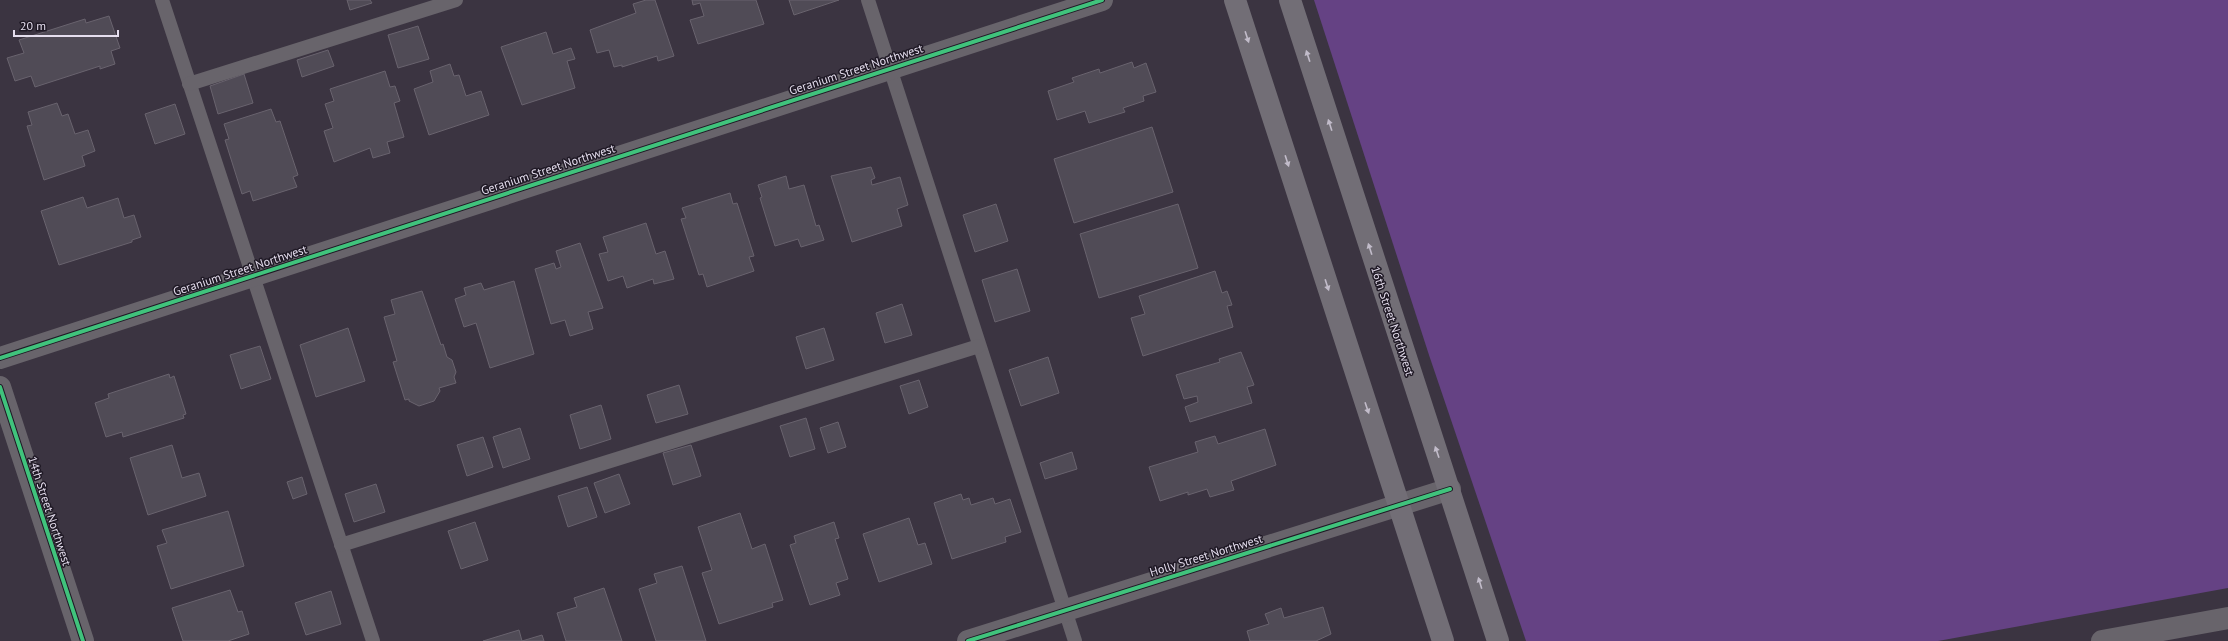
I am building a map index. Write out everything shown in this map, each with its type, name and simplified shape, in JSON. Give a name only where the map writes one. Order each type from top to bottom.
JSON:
[{"type":"main road","points":[[1236,0],[1443,641]]},
{"type":"main road","name":"16th Street Northwest","points":[[1290,0],[1406,361],[1450,489],[1498,641]]},
{"type":"street","name":"Geranium Street Northwest","points":[[0,358],[1102,0]]},
{"type":"street","name":"14th Street Northwest","points":[[0,387],[83,641]]},
{"type":"street","name":"Holly Street Northwest","points":[[968,641],[1450,489]]},
{"type":"street","points":[[2102,641],[2152,637],[2228,618]]},
{"type":"lane","points":[[162,0],[373,641]]},
{"type":"lane","points":[[189,84],[456,0]]},
{"type":"lane","points":[[868,0],[1074,641]]},
{"type":"lane","points":[[341,545],[979,346]]},
{"type":"shaded area","points":[[1314,0],[2228,0],[2228,588],[1938,641],[1526,641],[1429,355]]},
{"type":"building","points":[[347,0],[370,0],[372,3],[350,10]]},
{"type":"building","points":[[646,0],[655,0],[674,56],[658,61],[657,56],[622,67],[622,65],[614,67],[609,50],[597,53],[590,30],[636,13],[633,4]]},
{"type":"building","points":[[692,0],[756,0],[764,24],[698,44],[690,20],[704,16],[700,3],[693,5]]},
{"type":"building","points":[[789,0],[839,0],[794,15]]},
{"type":"building","points":[[109,16],[120,48],[111,51],[115,64],[100,69],[100,66],[35,87],[31,76],[15,81],[7,58],[24,53],[19,40],[85,19],[86,23]]},
{"type":"building","points":[[418,26],[429,59],[398,68],[388,35]]},
{"type":"building","points":[[546,32],[553,54],[571,48],[575,59],[567,61],[575,88],[522,105],[501,47]]},
{"type":"building","points":[[328,50],[334,66],[302,77],[297,60]]},
{"type":"building","points":[[1132,62],[1134,68],[1146,63],[1156,92],[1143,96],[1144,101],[1123,108],[1125,112],[1089,123],[1085,111],[1057,120],[1048,91],[1074,82],[1072,78],[1099,69],[1100,73]]},
{"type":"building","points":[[450,64],[454,76],[459,75],[466,96],[481,91],[489,115],[429,135],[414,89],[433,82],[430,71]]},
{"type":"building","points":[[385,71],[390,87],[395,86],[400,101],[394,103],[404,137],[387,142],[390,153],[373,158],[370,148],[334,162],[324,131],[333,128],[325,104],[334,101],[330,89]]},
{"type":"building","points":[[244,74],[253,103],[218,114],[210,86]]},
{"type":"building","points":[[57,103],[62,116],[68,114],[75,134],[88,130],[95,151],[82,156],[85,166],[44,180],[27,126],[32,125],[28,112]]},
{"type":"building","points":[[175,104],[185,134],[155,144],[145,114]]},
{"type":"building","points":[[271,109],[276,122],[280,121],[298,175],[293,177],[297,187],[253,201],[250,191],[242,194],[225,140],[229,139],[224,124]]},
{"type":"building","points":[[1152,127],[1173,192],[1074,223],[1054,159]]},
{"type":"building","points":[[871,167],[875,178],[871,180],[872,185],[900,177],[908,205],[897,209],[902,226],[852,242],[831,176]]},
{"type":"building","points":[[786,176],[789,189],[804,185],[816,226],[819,225],[824,240],[801,247],[798,239],[775,246],[760,198],[762,197],[758,185]]},
{"type":"building","points":[[730,193],[733,204],[737,203],[754,256],[749,257],[754,271],[707,287],[703,274],[699,275],[681,219],[686,218],[682,208]]},
{"type":"building","points":[[83,197],[87,208],[118,198],[124,218],[134,215],[141,237],[132,240],[132,242],[59,265],[41,211]]},
{"type":"building","points":[[996,204],[1008,241],[975,252],[963,215]]},
{"type":"building","points":[[1178,204],[1198,268],[1099,298],[1080,234]]},
{"type":"building","points":[[646,223],[656,254],[665,251],[674,279],[654,284],[653,279],[627,288],[623,276],[608,281],[599,254],[608,252],[603,237]]},
{"type":"building","points":[[580,243],[603,308],[588,312],[593,329],[570,336],[565,320],[551,324],[535,269],[554,263],[556,269],[561,267],[556,251]]},
{"type":"building","points":[[1017,269],[1030,311],[995,322],[982,280]]},
{"type":"building","points":[[1215,271],[1222,293],[1227,291],[1232,305],[1227,306],[1233,327],[1143,356],[1131,318],[1145,314],[1139,296]]},
{"type":"building","points":[[514,281],[534,354],[490,368],[476,323],[464,327],[455,299],[466,295],[464,288],[481,283],[484,290]]},
{"type":"building","points":[[422,291],[441,345],[443,344],[447,357],[452,360],[456,372],[454,377],[456,383],[439,388],[440,391],[434,401],[419,406],[409,401],[409,399],[405,400],[393,362],[397,361],[384,317],[395,314],[391,300]]},
{"type":"building","points":[[902,304],[912,335],[885,343],[876,313]]},
{"type":"building","points":[[348,328],[365,381],[316,397],[300,345]]},
{"type":"building","points":[[824,328],[834,360],[806,369],[796,337]]},
{"type":"building","points":[[260,346],[271,379],[241,389],[230,355]]},
{"type":"building","points":[[1241,352],[1254,385],[1247,387],[1252,403],[1190,422],[1185,407],[1198,402],[1197,396],[1184,399],[1176,375],[1220,362],[1219,359]]},
{"type":"building","points":[[1048,357],[1059,393],[1021,406],[1009,370]]},
{"type":"building","points":[[169,374],[170,378],[174,376],[186,414],[183,415],[184,418],[123,437],[122,432],[106,437],[95,403],[109,398],[108,394]]},
{"type":"building","points":[[919,380],[928,407],[909,414],[900,386]]},
{"type":"building","points":[[679,385],[688,414],[656,423],[647,395]]},
{"type":"building","points":[[601,405],[611,439],[580,449],[570,415]]},
{"type":"building","points":[[806,418],[815,449],[790,457],[780,426]]},
{"type":"building","points":[[838,422],[846,447],[828,453],[820,428]]},
{"type":"building","points":[[520,428],[530,459],[503,468],[493,437]]},
{"type":"building","points":[[1265,429],[1276,465],[1231,481],[1234,490],[1210,497],[1207,489],[1188,495],[1188,492],[1160,501],[1149,467],[1198,452],[1195,442],[1215,436],[1218,444]]},
{"type":"building","points":[[483,437],[493,467],[467,476],[457,445]]},
{"type":"building","points":[[172,445],[182,478],[199,473],[206,496],[148,515],[130,458]]},
{"type":"building","points":[[691,445],[701,476],[673,485],[663,453]]},
{"type":"building","points":[[1072,452],[1077,469],[1045,479],[1040,463]]},
{"type":"building","points":[[619,474],[630,504],[605,513],[594,483]]},
{"type":"building","points":[[302,477],[307,494],[293,499],[287,482]]},
{"type":"building","points":[[376,484],[385,512],[354,522],[345,494]]},
{"type":"building","points":[[587,487],[597,517],[568,527],[558,496]]},
{"type":"building","points":[[961,494],[963,500],[969,498],[971,505],[993,498],[995,504],[1010,499],[1021,532],[1005,537],[1006,542],[952,559],[934,503]]},
{"type":"building","points":[[228,511],[244,566],[171,589],[157,546],[167,543],[162,530]]},
{"type":"building","points":[[740,513],[752,549],[765,544],[783,600],[772,603],[773,607],[719,624],[702,573],[712,570],[698,527]]},
{"type":"building","points":[[909,518],[918,545],[925,543],[932,564],[879,582],[863,534]]},
{"type":"building","points":[[475,522],[488,560],[461,569],[448,531]]},
{"type":"building","points":[[834,522],[839,538],[835,539],[848,579],[836,583],[840,595],[810,605],[790,545],[796,543],[794,536]]},
{"type":"building","points":[[682,566],[706,641],[656,641],[639,589],[657,583],[654,574]]},
{"type":"building","points":[[604,588],[622,641],[566,641],[557,613],[577,607],[574,598]]},
{"type":"building","points":[[230,590],[238,612],[242,611],[249,634],[228,641],[183,641],[172,608]]},
{"type":"building","points":[[331,591],[341,624],[306,635],[295,603]]},
{"type":"building","points":[[1323,607],[1331,634],[1316,641],[1250,641],[1247,631],[1269,624],[1265,614],[1281,608],[1284,618]]},
{"type":"building","points":[[519,630],[522,641],[483,641]]},
{"type":"building","points":[[542,635],[544,641],[522,641]]},
{"type":"cycle path","points":[[0,358],[1102,0]]},
{"type":"cycle path","points":[[0,387],[83,641]]},
{"type":"cycle path","points":[[968,641],[1450,489]]}]
